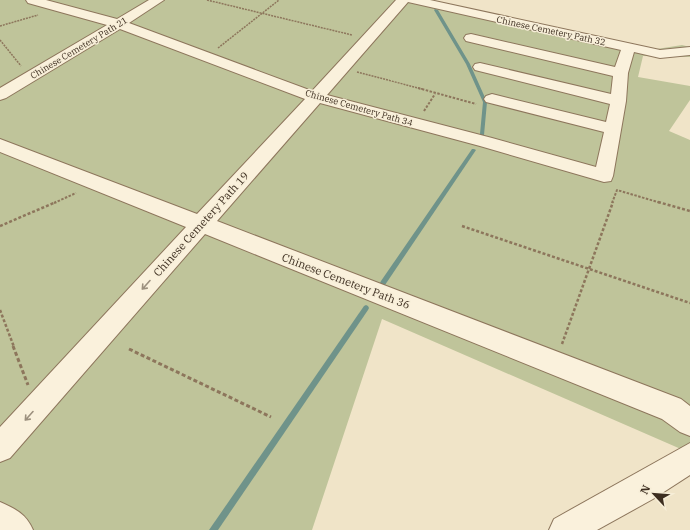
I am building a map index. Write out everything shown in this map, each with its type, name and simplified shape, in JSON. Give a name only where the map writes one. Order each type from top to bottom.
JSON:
[{"type":"lane","name":"Chinese Cemetery Path 34","points":[[32,0],[119,24],[315,97],[486,142],[604,176],[612,129]]},
{"type":"lane","points":[[0,79],[136,0]]},
{"type":"lane","name":"Chinese Cemetery Path 21","points":[[0,96],[158,0]]},
{"type":"lane","name":"Chinese Cemetery Path 19","points":[[0,448],[403,0]]},
{"type":"lane","name":"Chinese Cemetery Path 32","points":[[413,0],[660,54],[690,51]]},
{"type":"lane","points":[[471,38],[621,73]]},
{"type":"lane","points":[[484,102],[612,129],[618,101],[621,73],[628,48]]},
{"type":"lane","points":[[480,67],[618,101]]},
{"type":"lane","name":"Chinese Cemetery Path 36","points":[[0,145],[671,409],[690,422]]},
{"type":"lane","points":[[565,530],[642,488],[690,458]]},
{"type":"lane","points":[[0,518],[17,530]]},
{"type":"path","points":[[207,0],[352,35]]},
{"type":"path","points":[[213,52],[279,0]]},
{"type":"path","points":[[0,26],[61,8]]},
{"type":"path","points":[[0,40],[22,67]]},
{"type":"path","points":[[356,72],[435,94],[484,102]]},
{"type":"path","points":[[421,116],[435,94]]},
{"type":"path","points":[[0,226],[98,183]]},
{"type":"path","points":[[561,345],[617,190],[690,211]]},
{"type":"path","points":[[462,226],[690,303]]},
{"type":"path","points":[[0,310],[37,408]]},
{"type":"path","points":[[130,349],[271,417]]},
{"type":"green space","points":[[0,0],[396,0],[638,52],[682,45],[690,47],[690,57],[643,56],[638,77],[690,86],[690,100],[669,131],[690,140],[690,453],[382,319],[312,530],[0,530]]},
{"type":"waterway","points":[[436,10],[468,64],[485,102],[482,134]]},
{"type":"waterway","points":[[383,283],[474,150]]},
{"type":"waterway","points":[[213,530],[366,308]]}]
